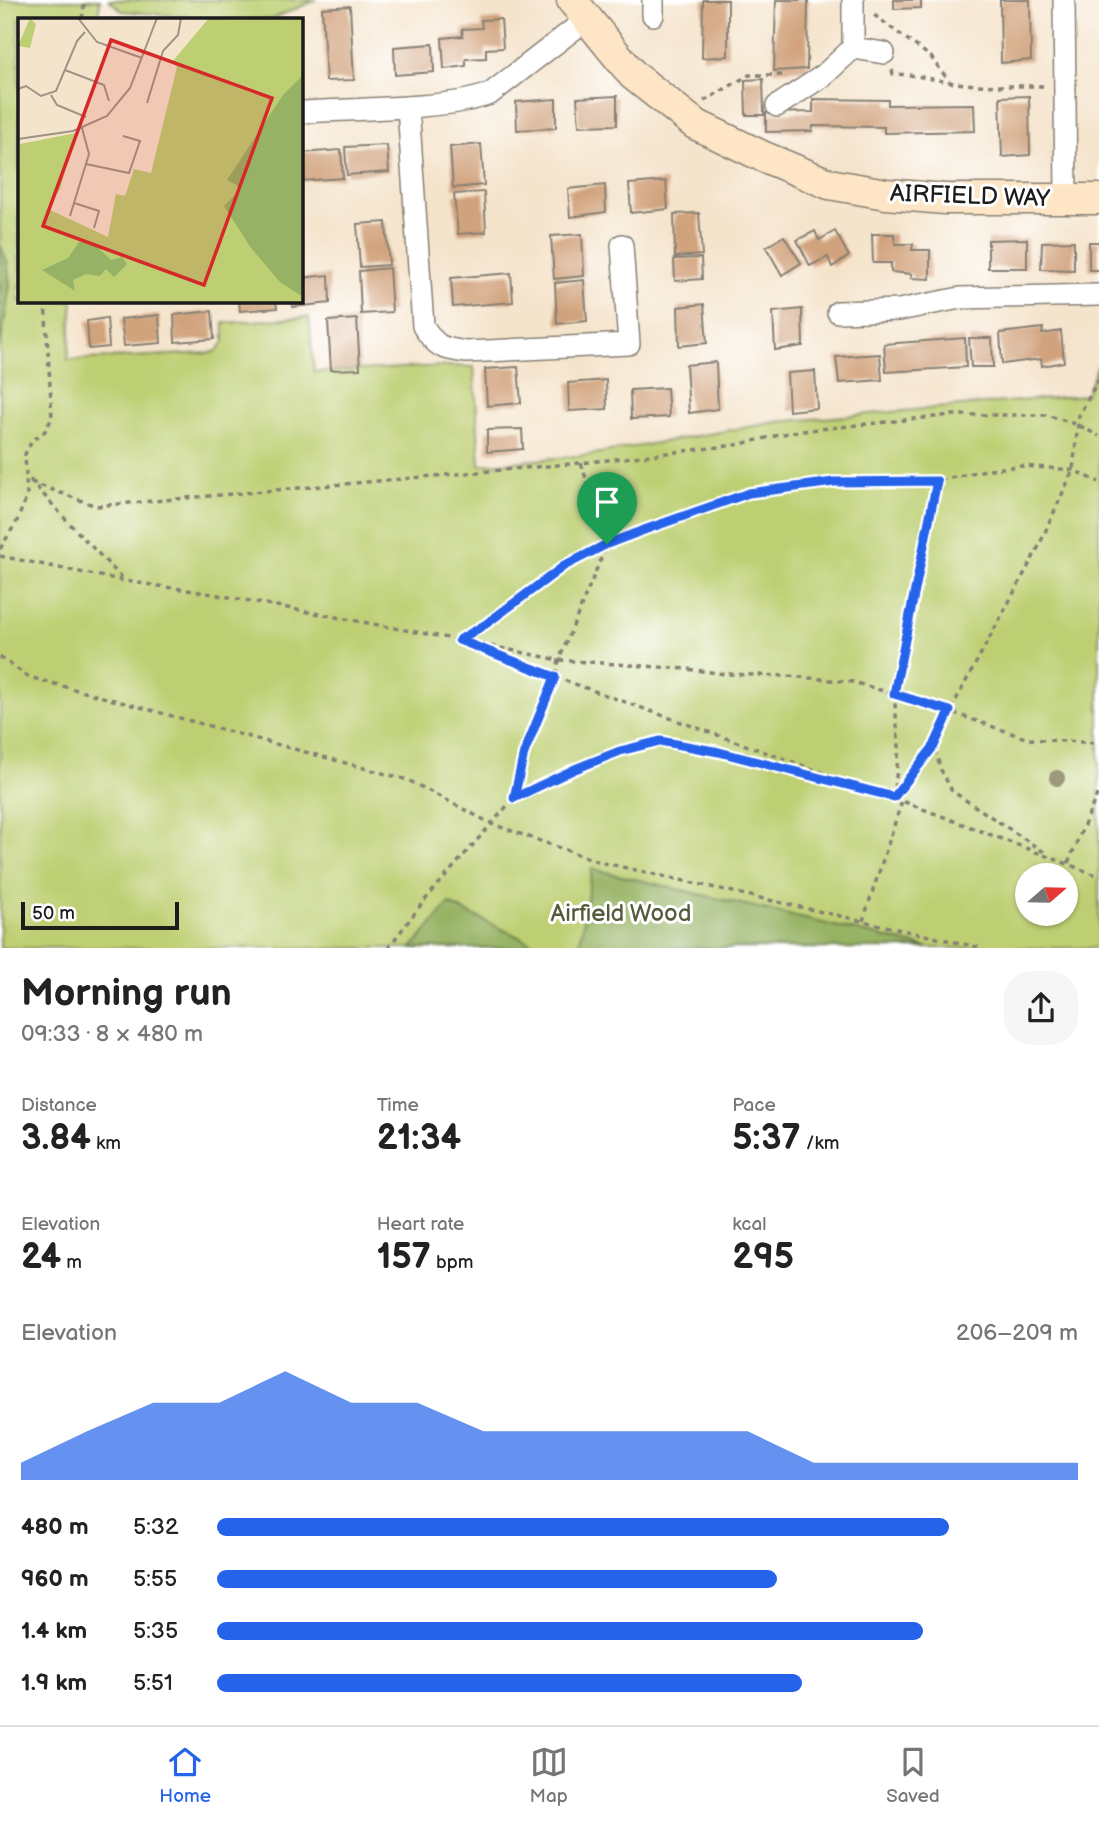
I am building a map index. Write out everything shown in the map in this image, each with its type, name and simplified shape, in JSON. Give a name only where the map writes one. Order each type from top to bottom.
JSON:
[{"type":"street","points":[[1064,0],[1066,199]]},
{"type":"street","points":[[777,106],[824,75],[853,48],[853,1]]},
{"type":"street","points":[[303,112],[463,102],[490,94],[580,10]]},
{"type":"street","name":"AIRFIELD WAY","points":[[580,10],[634,75],[695,124],[829,184],[886,194],[945,199],[1099,199]]},
{"type":"street","points":[[853,48],[884,53]]},
{"type":"street","points":[[408,107],[423,326],[431,339],[443,348],[466,352],[628,344],[622,245]]},
{"type":"street","points":[[838,312],[899,310],[960,298],[1099,295]]},
{"type":"path","points":[[82,18],[85,0]]},
{"type":"path","points":[[853,1],[931,57],[951,83]]},
{"type":"path","points":[[884,53],[893,74],[951,83],[1064,86]]},
{"type":"path","points":[[682,113],[749,75],[786,75]]},
{"type":"path","points":[[0,549],[17,521],[27,496],[25,454],[32,441],[45,431],[52,418],[45,303]]},
{"type":"path","points":[[894,797],[934,746],[950,711],[1037,550],[1073,470],[1079,415],[1099,379]]},
{"type":"path","points":[[31,482],[96,506],[581,463],[736,445],[792,432],[952,415],[1047,415],[1078,425],[1099,436]]},
{"type":"path","points":[[514,798],[524,753],[607,544],[581,463]]},
{"type":"path","points":[[459,640],[486,624],[564,566],[607,544],[749,493],[834,482],[937,481],[990,469],[1023,466],[1073,470],[1099,482]]},
{"type":"path","points":[[26,475],[125,581]]},
{"type":"path","points":[[894,797],[899,746],[894,694],[937,481]]},
{"type":"path","points":[[0,556],[559,660],[853,682],[1028,738],[1099,743]]},
{"type":"path","points":[[459,640],[555,677],[894,797],[1068,863],[1099,790]]},
{"type":"path","points":[[0,657],[29,677],[408,780],[492,824],[600,862],[982,948]]},
{"type":"path","points":[[388,948],[424,901],[514,798],[620,751],[660,741],[719,752],[894,797]]},
{"type":"path","points":[[934,746],[941,770],[952,791],[1048,855]]},
{"type":"path","points":[[863,921],[902,801]]},
{"type":"path","points":[[1078,867],[1099,876]]},
{"type":"green space","points":[[0,0],[100,0],[98,18],[18,18],[18,303],[73,303],[68,360],[210,353],[217,351],[224,342],[224,323],[309,317],[314,372],[474,367],[480,465],[588,455],[777,422],[1085,395],[1099,363],[1099,948],[0,948]]},
{"type":"green space","points":[[109,0],[316,0],[274,18],[202,18],[122,11]]},
{"type":"green space","points":[[0,245],[7,261],[10,285],[0,349]]},
{"type":"green space","name":"Airfield Wood","points":[[592,869],[929,948],[579,948]]},
{"type":"green space","name":"Airfield Wood","points":[[449,904],[542,948],[412,948]]},
{"type":"building","points":[[703,0],[728,0],[728,56],[702,58]]},
{"type":"building","points":[[776,0],[808,0],[807,69],[774,71]]},
{"type":"building","points":[[894,0],[921,0],[921,8],[894,9]]},
{"type":"building","points":[[1000,0],[1030,0],[1031,60],[1001,63]]},
{"type":"building","points":[[350,6],[354,80],[326,81],[322,8]]},
{"type":"building","points":[[501,19],[503,48],[486,49],[486,58],[466,59],[466,66],[444,69],[442,38],[463,36],[462,29],[482,28],[481,20]]},
{"type":"building","points":[[433,44],[434,72],[395,75],[394,47]]},
{"type":"building","points":[[763,79],[764,115],[746,115],[745,80]]},
{"type":"building","points":[[617,96],[617,125],[579,126],[577,98]]},
{"type":"building","points":[[1029,96],[1030,155],[1002,157],[1000,97]]},
{"type":"building","points":[[556,99],[556,128],[517,130],[516,102]]},
{"type":"building","points":[[813,99],[888,100],[888,105],[974,104],[975,131],[884,133],[884,127],[813,126],[812,131],[766,132],[766,113],[813,112]]},
{"type":"building","points":[[481,144],[484,185],[453,188],[450,147]]},
{"type":"building","points":[[387,145],[389,172],[347,175],[345,147]]},
{"type":"building","points":[[341,150],[343,178],[303,181],[303,153]]},
{"type":"building","points":[[666,181],[668,209],[631,213],[629,184]]},
{"type":"building","points":[[605,185],[606,212],[570,217],[568,189]]},
{"type":"building","points":[[484,192],[486,232],[458,234],[454,194]]},
{"type":"building","points":[[699,213],[702,255],[675,257],[674,214]]},
{"type":"building","points":[[386,222],[389,265],[360,267],[357,224]]},
{"type":"building","points":[[815,231],[819,240],[835,231],[849,256],[832,267],[828,257],[810,266],[797,240]]},
{"type":"building","points":[[582,234],[584,276],[554,279],[551,236]]},
{"type":"building","points":[[872,234],[894,234],[895,244],[913,244],[912,250],[930,250],[930,279],[911,278],[912,274],[891,272],[891,263],[873,263]]},
{"type":"building","points":[[784,236],[801,263],[782,275],[766,247]]},
{"type":"building","points":[[1027,239],[1027,268],[988,268],[988,240]]},
{"type":"building","points":[[1074,241],[1074,270],[1041,269],[1042,242]]},
{"type":"building","points":[[1089,242],[1099,242],[1099,270],[1089,270]]},
{"type":"building","points":[[701,258],[702,279],[675,281],[674,259]]},
{"type":"building","points":[[389,268],[392,312],[361,314],[359,271]]},
{"type":"building","points":[[511,273],[513,302],[453,307],[451,278]]},
{"type":"building","points":[[329,275],[330,303],[293,307],[292,303],[303,303],[303,278]]},
{"type":"building","points":[[584,280],[587,321],[557,324],[555,283]]},
{"type":"building","points":[[239,303],[276,303],[277,308],[240,311]]},
{"type":"building","points":[[704,304],[707,343],[679,346],[678,307]]},
{"type":"building","points":[[802,309],[803,346],[775,350],[773,312]]},
{"type":"building","points":[[212,311],[214,339],[175,342],[174,315]]},
{"type":"building","points":[[159,315],[161,343],[124,346],[121,319]]},
{"type":"building","points":[[107,318],[109,347],[89,349],[87,321]]},
{"type":"building","points":[[357,319],[360,369],[331,370],[328,321]]},
{"type":"building","points":[[1043,328],[1042,334],[1061,331],[1064,362],[1042,366],[1041,359],[1002,364],[1000,333]]},
{"type":"building","points":[[965,338],[966,367],[886,372],[884,344]]},
{"type":"building","points":[[969,338],[992,338],[993,367],[971,367]]},
{"type":"building","points":[[880,354],[882,380],[839,383],[836,357]]},
{"type":"building","points":[[716,362],[718,409],[689,413],[686,365]]},
{"type":"building","points":[[518,367],[521,403],[487,406],[485,369]]},
{"type":"building","points":[[815,371],[817,408],[789,411],[787,373]]},
{"type":"building","points":[[606,380],[607,409],[569,411],[568,383]]},
{"type":"building","points":[[667,388],[669,417],[631,419],[630,390]]},
{"type":"building","points":[[522,429],[523,449],[487,452],[487,430]]},
{"type":"route","points":[[937,481],[894,694],[950,711],[934,746],[894,797],[719,752],[660,741],[620,751],[514,798],[524,753],[555,677],[459,640],[486,624],[564,566],[607,544],[749,493],[834,482],[937,481]]}]
